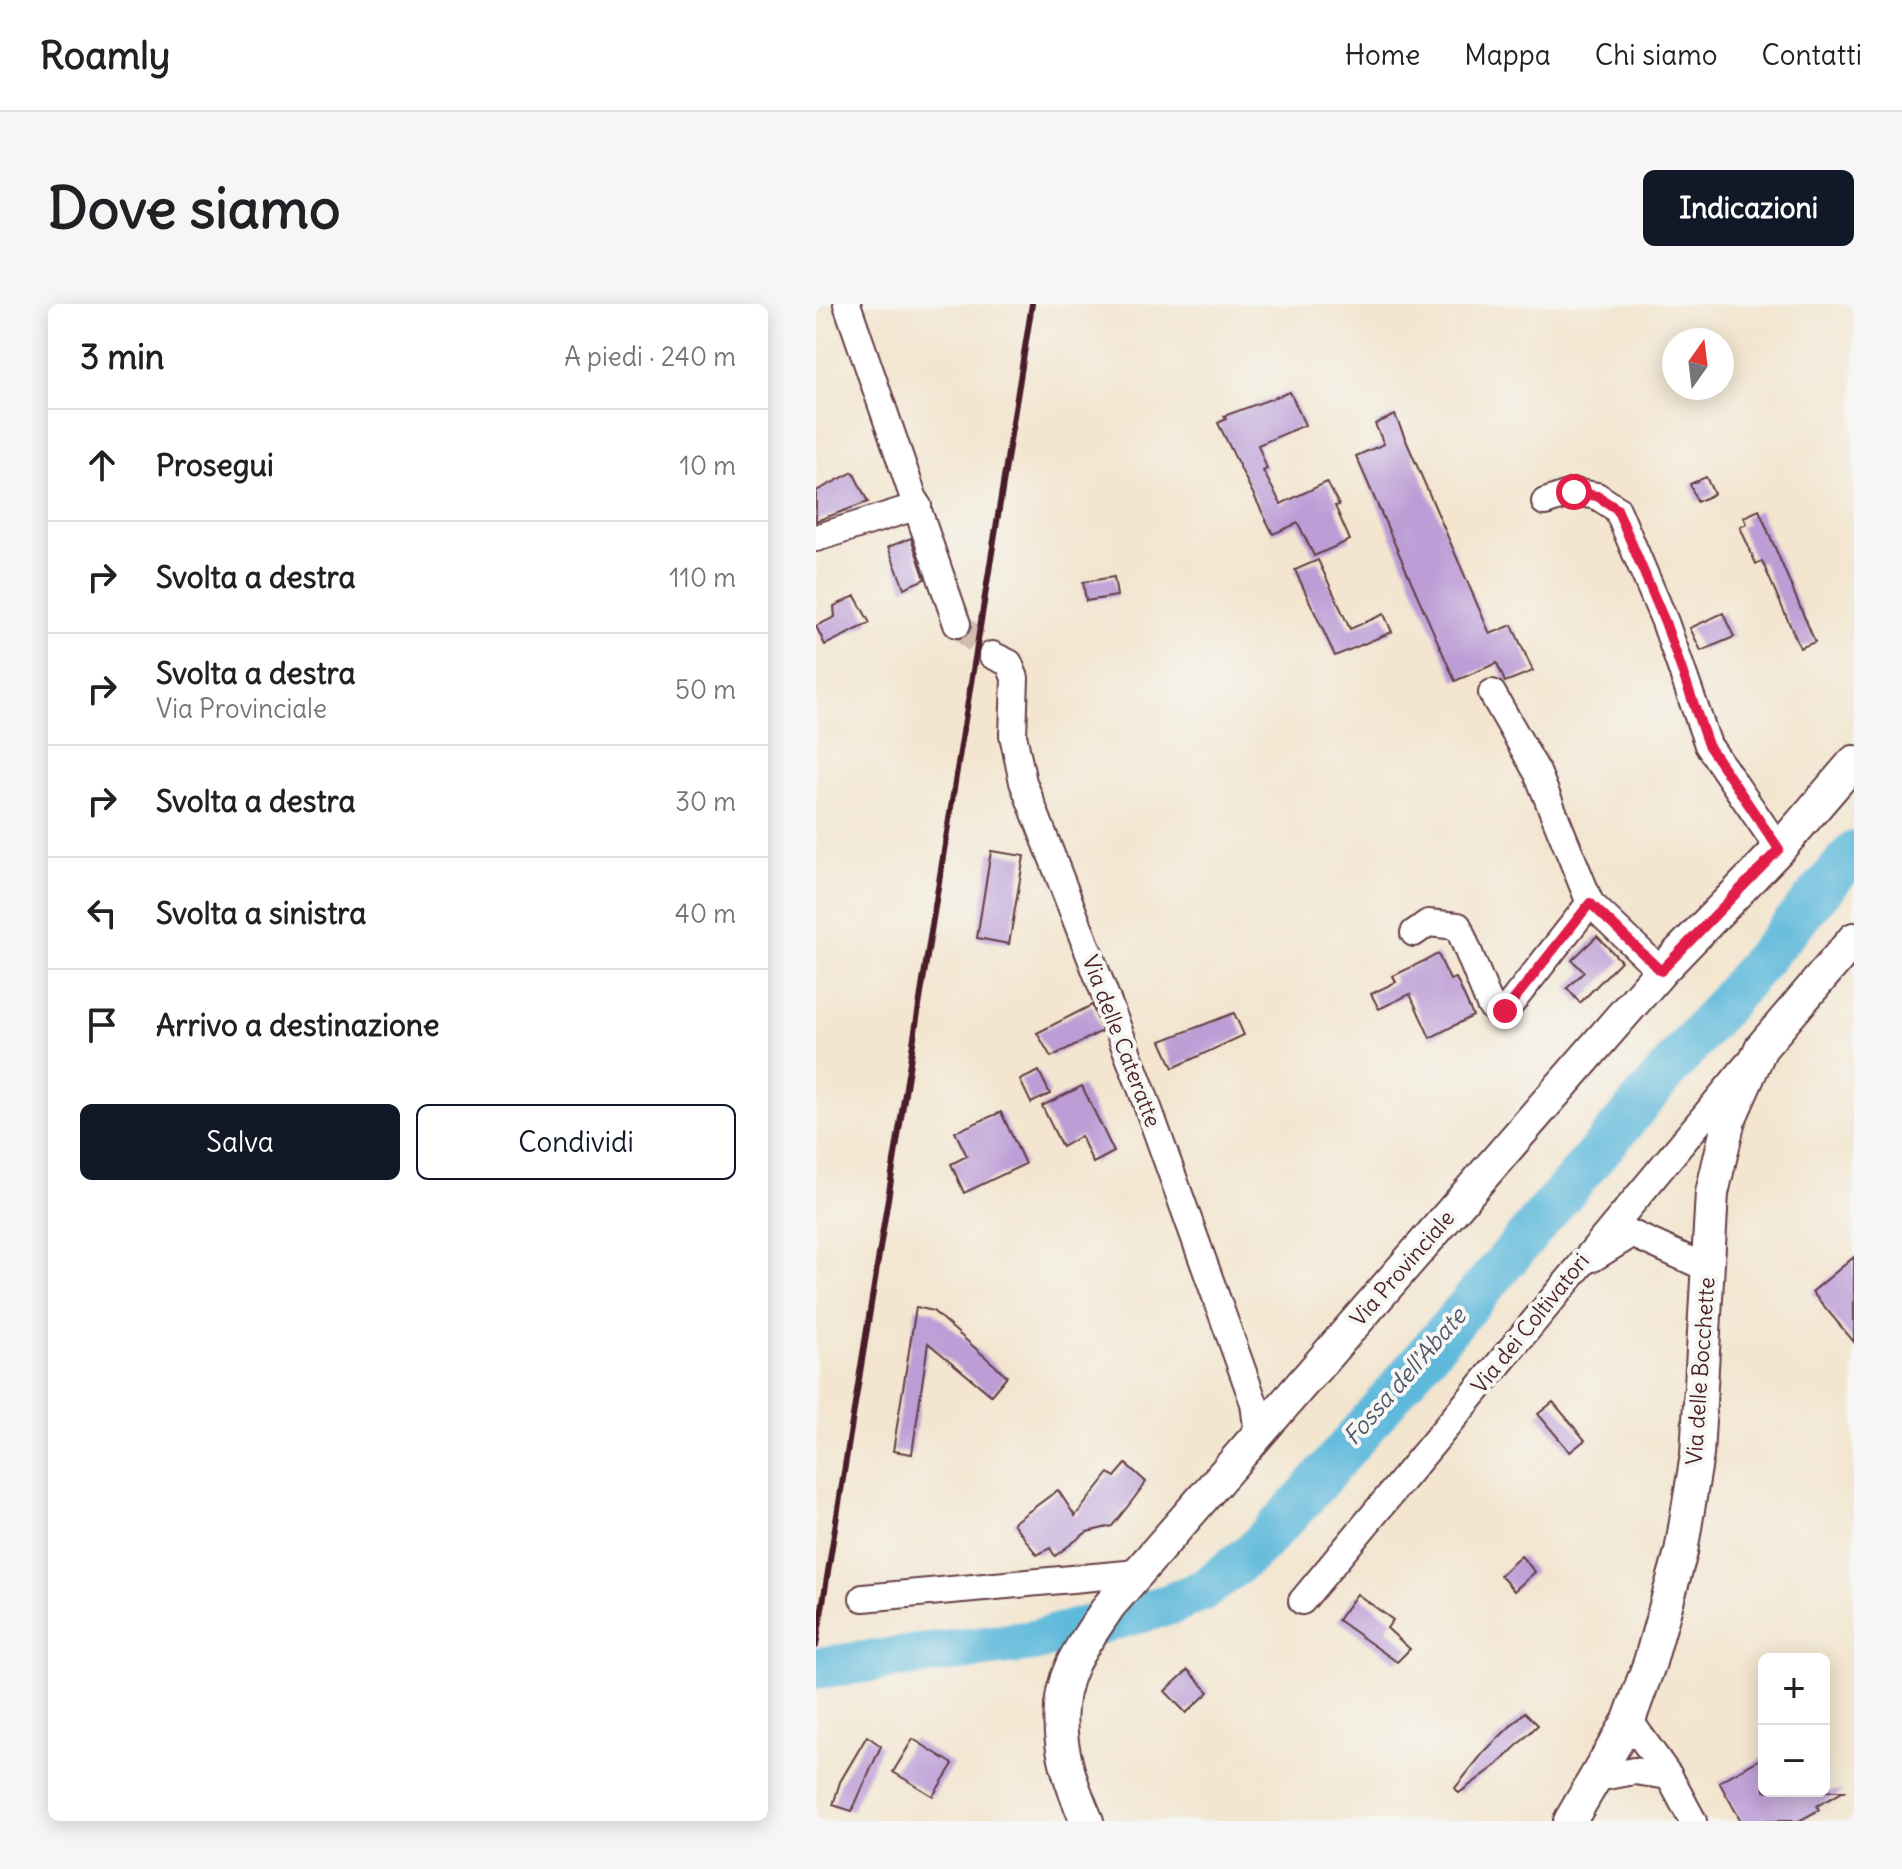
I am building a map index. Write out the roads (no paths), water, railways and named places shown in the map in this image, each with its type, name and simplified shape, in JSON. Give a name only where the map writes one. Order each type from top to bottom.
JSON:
[{"type":"main road","name":"Via Provinciale","points":[[1087,1821],[1067,1776],[1060,1715],[1072,1666],[1109,1606],[1661,971],[1779,849],[1854,762]]},
{"type":"main road","name":"Via delle Bocchette","points":[[1570,1821],[1629,1720],[1650,1662],[1683,1538],[1697,1455],[1712,1193],[1729,1120],[1761,1048],[1854,939]]},
{"type":"street","points":[[847,304],[957,624]]},
{"type":"street","points":[[1545,502],[1574,492],[1597,496],[1617,509],[1665,622],[1708,745],[1779,849]]},
{"type":"street","points":[[816,538],[918,506]]},
{"type":"street","name":"Via delle Cateratte","points":[[992,655],[1009,663],[1015,678],[1013,735],[1023,782],[1141,1088],[1254,1403],[1258,1434]]},
{"type":"street","points":[[1492,693],[1537,772],[1590,903],[1661,971]]},
{"type":"street","points":[[1414,933],[1428,923],[1458,926],[1490,1005],[1497,1012],[1505,1011],[1590,903]]},
{"type":"street","name":"Via dei Coltivatori","points":[[1302,1601],[1573,1270],[1761,1048]]},
{"type":"street","points":[[1573,1270],[1632,1234],[1707,1268]]},
{"type":"street","points":[[863,1598],[1138,1573]]},
{"type":"street","points":[[1629,1720],[1669,1776],[1693,1821]]},
{"type":"street","points":[[1597,1778],[1634,1771],[1669,1776]]},
{"type":"waterway","name":"Fossa dell'Abate","points":[[816,1668],[1033,1641],[1171,1604],[1205,1589],[1256,1549],[1305,1497],[1854,852]]},
{"type":"tunnel","points":[[957,624],[992,655]]},
{"type":"railway","points":[[816,1646],[1032,304]]}]
